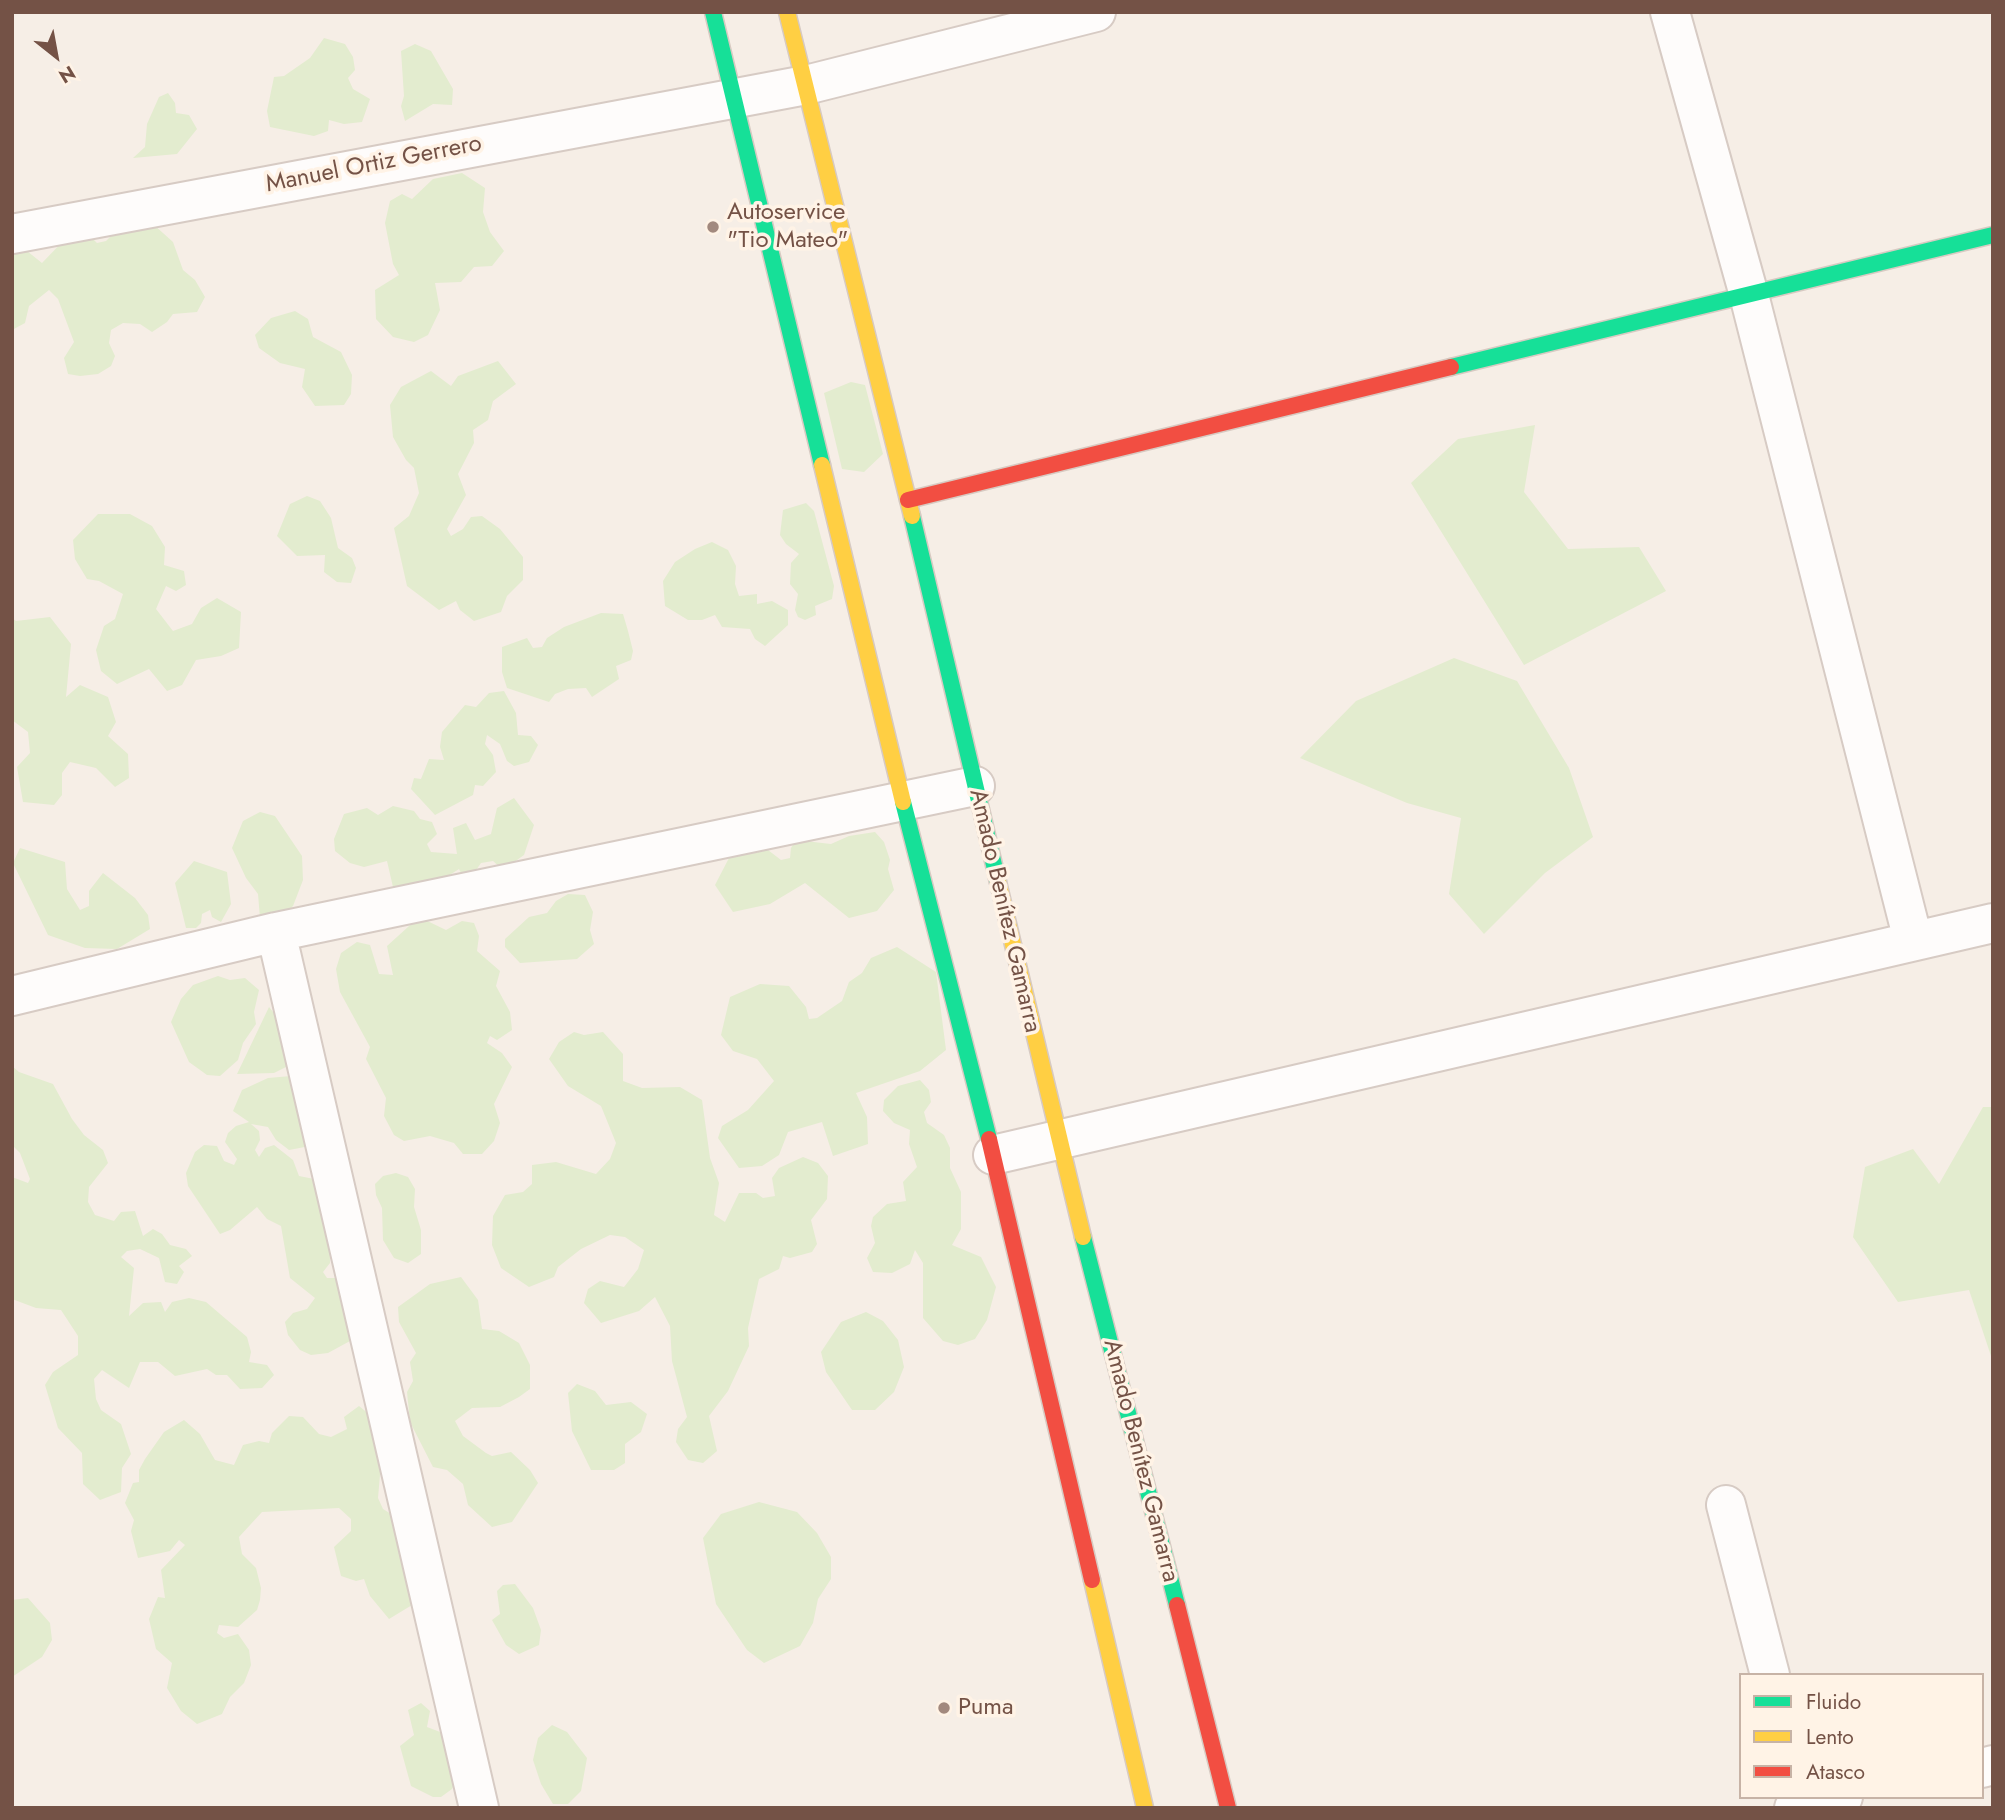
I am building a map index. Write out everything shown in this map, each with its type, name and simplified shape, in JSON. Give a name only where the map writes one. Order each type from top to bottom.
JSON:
[{"type":"main road","points":[[713,12],[736,96],[903,803],[992,1155],[1144,1808]]},
{"type":"main road","name":"Amado Benítez Gamarra","points":[[787,12],[908,500],[1058,1138],[1227,1808]]},
{"type":"main road","points":[[908,500],[1993,235]]},
{"type":"street","points":[[806,85],[1096,12]]},
{"type":"street","points":[[1670,12],[1749,295],[1913,940]]},
{"type":"street","name":"Manuel Ortiz Gerrero","points":[[12,234],[806,85]]},
{"type":"street","points":[[12,996],[276,932],[975,786]]},
{"type":"street","points":[[992,1155],[1993,923]]},
{"type":"street","points":[[276,932],[479,1808]]},
{"type":"street","points":[[1726,1505],[1769,1673]]},
{"type":"street","points":[[1800,1804],[1831,1799]]},
{"type":"green space","points":[[324,38],[345,44],[353,57],[355,70],[348,78],[353,89],[370,99],[362,122],[344,124],[329,120],[328,131],[314,136],[270,127],[267,111],[274,77],[284,76],[310,58]]},
{"type":"green space","points":[[415,44],[431,51],[453,89],[452,105],[433,104],[405,121],[401,106],[404,96],[401,51]]},
{"type":"green space","points":[[168,93],[175,103],[176,113],[189,115],[197,129],[177,154],[133,158],[145,147],[147,124],[159,97]]},
{"type":"green space","points":[[462,173],[485,188],[483,212],[490,232],[504,251],[492,266],[474,267],[461,282],[435,283],[440,310],[428,335],[414,342],[393,337],[376,319],[375,290],[399,275],[393,264],[385,223],[390,201],[402,194],[412,199],[433,179]]},
{"type":"green space","points":[[153,224],[173,242],[183,270],[195,280],[205,297],[197,312],[173,314],[167,322],[152,332],[140,324],[123,323],[111,330],[109,343],[115,356],[111,366],[98,374],[80,376],[68,374],[64,358],[74,342],[58,299],[49,290],[29,306],[25,323],[12,330],[12,251],[27,251],[42,263],[67,237],[88,234],[97,243],[106,241],[117,230]]},
{"type":"green space","points":[[295,311],[308,319],[313,337],[341,352],[352,375],[351,394],[344,405],[315,406],[302,387],[305,369],[280,363],[259,348],[255,335],[271,318]]},
{"type":"green space","points":[[498,361],[516,384],[493,401],[488,420],[473,430],[474,443],[458,474],[466,495],[447,529],[451,536],[463,529],[471,517],[482,516],[500,529],[523,557],[523,580],[507,596],[501,612],[474,621],[460,610],[456,601],[439,610],[407,586],[394,528],[409,516],[419,493],[414,468],[406,460],[393,437],[390,405],[401,387],[431,371],[451,386],[458,376]]},
{"type":"green space","points":[[851,382],[865,385],[883,454],[864,472],[842,469],[824,393]]},
{"type":"green space","points":[[1535,425],[1524,492],[1568,549],[1639,547],[1666,591],[1524,665],[1411,483],[1458,439]]},
{"type":"green space","points":[[307,496],[320,501],[331,518],[338,548],[352,558],[356,568],[351,583],[337,582],[324,572],[325,555],[297,556],[277,536],[290,504]]},
{"type":"green space","points":[[806,503],[814,511],[834,586],[832,599],[815,606],[816,615],[805,620],[798,617],[795,610],[798,594],[790,584],[791,563],[799,554],[786,544],[780,535],[783,510]]},
{"type":"green space","points":[[98,514],[130,514],[152,526],[165,547],[164,565],[184,571],[186,585],[176,591],[166,586],[156,609],[173,631],[192,624],[201,608],[217,598],[241,612],[239,648],[221,656],[196,660],[182,685],[167,691],[149,669],[117,684],[101,671],[96,650],[104,626],[115,619],[123,594],[99,581],[87,579],[75,559],[73,540]]},
{"type":"green space","points":[[712,542],[728,550],[736,566],[735,584],[739,596],[757,594],[757,604],[772,601],[788,610],[788,625],[765,646],[755,639],[750,629],[722,627],[715,615],[702,620],[688,620],[665,606],[663,581],[675,562]]},
{"type":"green space","points":[[601,613],[623,614],[628,631],[633,651],[631,660],[616,666],[619,679],[592,697],[586,688],[568,689],[555,694],[549,702],[507,688],[502,672],[502,647],[527,638],[533,648],[542,647],[547,638],[564,627]]},
{"type":"green space","points":[[50,617],[71,644],[66,697],[80,685],[108,697],[116,722],[108,736],[128,754],[129,778],[115,787],[96,768],[70,762],[62,773],[62,795],[54,805],[23,802],[17,767],[30,753],[28,732],[12,720],[12,618],[16,621]]},
{"type":"green space","points":[[1454,658],[1517,681],[1569,768],[1593,837],[1545,873],[1484,934],[1449,894],[1461,818],[1407,803],[1300,758],[1356,701]]},
{"type":"green space","points":[[504,691],[516,713],[518,735],[531,736],[538,745],[529,762],[514,766],[507,761],[500,744],[487,735],[485,744],[493,755],[496,772],[483,786],[475,785],[473,795],[435,815],[411,789],[414,778],[421,779],[429,759],[444,760],[440,747],[442,732],[465,705],[476,707],[489,693]]},
{"type":"green space","points":[[514,798],[534,825],[524,855],[503,870],[493,861],[481,863],[474,873],[462,875],[459,869],[434,885],[422,882],[393,887],[387,861],[364,867],[350,863],[335,851],[334,839],[344,814],[367,808],[378,815],[393,806],[414,811],[420,819],[432,822],[437,834],[427,844],[431,852],[457,854],[453,828],[466,823],[475,840],[491,834],[497,808]]},
{"type":"green space","points":[[260,812],[275,816],[302,856],[303,880],[293,906],[279,920],[260,918],[258,894],[246,878],[232,848],[243,821]]},
{"type":"green space","points":[[875,832],[884,842],[890,860],[888,869],[894,890],[877,911],[849,918],[805,883],[770,904],[733,912],[715,885],[729,858],[768,850],[781,860],[790,858],[791,848],[796,840],[831,844],[849,836]]},
{"type":"green space","points":[[20,848],[65,862],[67,889],[80,910],[89,906],[89,891],[103,873],[135,898],[148,915],[150,929],[117,949],[85,948],[48,935],[13,863]]},
{"type":"green space","points":[[194,861],[227,872],[231,904],[221,922],[212,917],[210,910],[202,914],[201,923],[196,928],[186,928],[175,883]]},
{"type":"green space","points":[[568,894],[585,895],[593,912],[590,930],[594,944],[577,959],[520,963],[505,947],[505,939],[529,917],[547,913],[556,901]]},
{"type":"green space","points":[[419,917],[446,930],[462,921],[474,923],[479,936],[477,951],[500,971],[496,986],[510,1012],[512,1030],[497,1040],[490,1036],[487,1043],[502,1053],[512,1067],[494,1104],[500,1123],[494,1141],[482,1154],[463,1154],[454,1143],[430,1136],[404,1141],[394,1135],[384,1116],[386,1098],[366,1059],[370,1047],[340,992],[336,969],[341,953],[357,942],[370,945],[379,974],[393,975],[387,946]]},
{"type":"green space","points":[[897,947],[936,972],[946,1050],[920,1071],[856,1093],[867,1117],[868,1144],[833,1156],[822,1122],[788,1132],[779,1155],[762,1166],[739,1168],[718,1138],[722,1126],[748,1110],[774,1081],[757,1059],[733,1051],[721,1035],[730,997],[760,984],[789,986],[806,1007],[809,1019],[817,1018],[842,1001],[849,982],[862,973],[871,958]]},
{"type":"green space","points":[[218,976],[230,980],[245,978],[259,990],[254,1012],[256,1024],[243,1043],[238,1060],[220,1076],[207,1075],[189,1062],[171,1022],[181,999],[193,985]]},
{"type":"green space","points":[[269,1007],[283,1024],[288,1066],[274,1073],[237,1074]]},
{"type":"green space","points":[[574,1032],[584,1035],[603,1032],[623,1054],[623,1081],[642,1088],[680,1087],[702,1100],[710,1158],[719,1183],[714,1215],[725,1222],[739,1193],[756,1193],[763,1198],[775,1196],[772,1178],[779,1168],[803,1157],[818,1163],[828,1176],[827,1199],[811,1220],[817,1244],[812,1252],[790,1258],[783,1256],[779,1269],[759,1279],[748,1328],[749,1346],[728,1391],[709,1416],[717,1451],[703,1463],[688,1460],[676,1442],[678,1429],[687,1417],[672,1361],[670,1326],[655,1297],[639,1311],[601,1323],[584,1303],[588,1289],[600,1281],[624,1287],[638,1269],[644,1250],[625,1237],[610,1235],[581,1249],[558,1267],[554,1277],[529,1287],[501,1268],[492,1245],[493,1216],[505,1195],[523,1192],[532,1184],[532,1165],[556,1162],[596,1174],[610,1159],[616,1143],[601,1106],[568,1086],[549,1059],[559,1042]]},
{"type":"green space","points":[[12,1066],[19,1072],[53,1084],[84,1135],[103,1150],[108,1163],[89,1187],[88,1202],[95,1215],[114,1221],[121,1212],[135,1211],[143,1236],[153,1229],[162,1234],[170,1245],[186,1249],[192,1256],[179,1266],[184,1272],[177,1284],[165,1282],[159,1258],[140,1249],[127,1251],[121,1257],[134,1268],[129,1316],[143,1303],[161,1302],[165,1312],[172,1302],[189,1298],[206,1302],[247,1337],[251,1352],[249,1362],[267,1365],[274,1375],[262,1388],[240,1389],[227,1375],[216,1375],[207,1369],[175,1376],[158,1362],[140,1362],[129,1388],[102,1370],[94,1379],[96,1399],[101,1410],[121,1424],[131,1454],[122,1468],[121,1492],[100,1500],[83,1484],[82,1453],[58,1428],[45,1385],[53,1372],[78,1355],[78,1336],[61,1310],[36,1308],[12,1299],[12,1177],[28,1183],[30,1179],[20,1153],[12,1145]]},
{"type":"green space","points":[[291,1076],[310,1146],[289,1150],[276,1140],[268,1127],[251,1124],[259,1131],[260,1140],[255,1150],[259,1157],[265,1148],[274,1145],[293,1160],[299,1176],[329,1182],[330,1263],[323,1272],[327,1278],[338,1278],[356,1332],[350,1341],[328,1353],[311,1355],[300,1350],[288,1335],[285,1322],[293,1313],[307,1309],[315,1298],[290,1278],[281,1226],[267,1219],[257,1207],[230,1230],[220,1234],[188,1186],[186,1173],[195,1152],[204,1145],[217,1146],[224,1161],[234,1165],[237,1159],[225,1142],[228,1133],[236,1126],[249,1122],[233,1111],[242,1090],[268,1078]]},
{"type":"green space","points":[[920,1080],[929,1090],[931,1102],[924,1112],[927,1123],[944,1135],[950,1148],[950,1168],[961,1192],[961,1229],[952,1245],[981,1257],[996,1287],[987,1320],[975,1339],[958,1345],[943,1341],[923,1318],[923,1263],[915,1250],[910,1264],[892,1273],[873,1272],[867,1258],[875,1243],[871,1226],[873,1217],[887,1204],[906,1201],[903,1182],[917,1167],[909,1144],[910,1130],[894,1123],[883,1111],[884,1100],[898,1086]]},
{"type":"green space","points":[[1983,1107],[1993,1107],[1993,1362],[1969,1290],[1898,1302],[1853,1237],[1865,1167],[1913,1149],[1939,1184]]},
{"type":"green space","points":[[396,1173],[408,1177],[415,1189],[414,1207],[421,1230],[421,1254],[408,1263],[394,1258],[383,1240],[382,1208],[376,1195],[375,1184],[383,1176]]},
{"type":"green space","points":[[461,1277],[478,1300],[482,1329],[499,1331],[519,1343],[530,1365],[530,1389],[500,1407],[472,1408],[455,1421],[463,1436],[486,1453],[492,1456],[511,1452],[530,1470],[538,1483],[512,1522],[492,1527],[468,1505],[463,1484],[447,1470],[433,1467],[410,1422],[407,1392],[413,1381],[410,1362],[416,1353],[399,1322],[398,1307],[430,1284]]},
{"type":"green space","points":[[866,1312],[883,1321],[898,1340],[904,1367],[894,1392],[875,1410],[852,1410],[826,1372],[821,1352],[841,1322]]},
{"type":"green space","points":[[577,1384],[595,1391],[606,1405],[631,1402],[647,1414],[641,1432],[625,1444],[625,1463],[614,1470],[591,1470],[572,1431],[568,1393]]},
{"type":"green space","points":[[359,1406],[386,1428],[391,1449],[380,1475],[378,1498],[383,1509],[404,1522],[417,1602],[389,1619],[370,1596],[364,1579],[356,1581],[341,1576],[334,1547],[351,1531],[351,1519],[339,1508],[262,1512],[239,1537],[242,1554],[256,1568],[261,1588],[257,1610],[238,1627],[219,1625],[217,1633],[224,1638],[238,1634],[249,1650],[251,1665],[244,1683],[230,1697],[222,1714],[197,1724],[181,1711],[167,1688],[172,1663],[156,1649],[149,1619],[158,1597],[165,1598],[161,1570],[185,1545],[179,1540],[170,1551],[138,1558],[131,1531],[134,1520],[125,1503],[133,1483],[139,1482],[139,1470],[164,1432],[184,1420],[200,1434],[215,1460],[234,1465],[243,1445],[259,1441],[269,1443],[272,1433],[289,1416],[303,1417],[319,1434],[331,1437],[347,1429],[344,1417]]},
{"type":"green space","points":[[759,1502],[797,1512],[817,1533],[831,1557],[831,1579],[818,1599],[813,1623],[800,1646],[764,1663],[747,1650],[716,1604],[703,1538],[721,1514]]},
{"type":"green space","points":[[515,1584],[533,1608],[541,1630],[539,1645],[519,1654],[506,1645],[492,1620],[500,1614],[497,1591],[503,1585]]},
{"type":"green space","points":[[28,1598],[50,1623],[52,1640],[42,1657],[12,1677],[12,1600]]},
{"type":"green space","points":[[421,1703],[430,1711],[427,1727],[448,1735],[461,1771],[452,1789],[441,1797],[433,1797],[411,1786],[400,1746],[414,1735],[408,1710]]},
{"type":"green space","points":[[552,1725],[567,1732],[587,1758],[581,1791],[568,1804],[553,1804],[541,1784],[533,1760],[538,1738]]},
{"type":"traffic: fast","points":[[713,12],[822,465]]},
{"type":"traffic: fast","points":[[1451,367],[1993,235]]},
{"type":"traffic: fast","points":[[912,516],[998,882]]},
{"type":"traffic: fast","points":[[903,802],[989,1139]]},
{"type":"traffic: fast","points":[[1083,1237],[1177,1605]]},
{"type":"traffic: slow","points":[[787,12],[912,516]]},
{"type":"traffic: slow","points":[[822,465],[903,802]]},
{"type":"traffic: slow","points":[[998,882],[1083,1237]]},
{"type":"traffic: slow","points":[[1092,1580],[1145,1808]]},
{"type":"traffic: jam","points":[[908,500],[1451,367]]},
{"type":"traffic: jam","points":[[989,1139],[1092,1580]]},
{"type":"traffic: jam","points":[[1177,1605],[1228,1808]]},
{"type":"place","name":"Autoservice \"Tio Mateo\"","points":[[713,227]]},
{"type":"place","name":"Puma","points":[[944,1708]]}]
